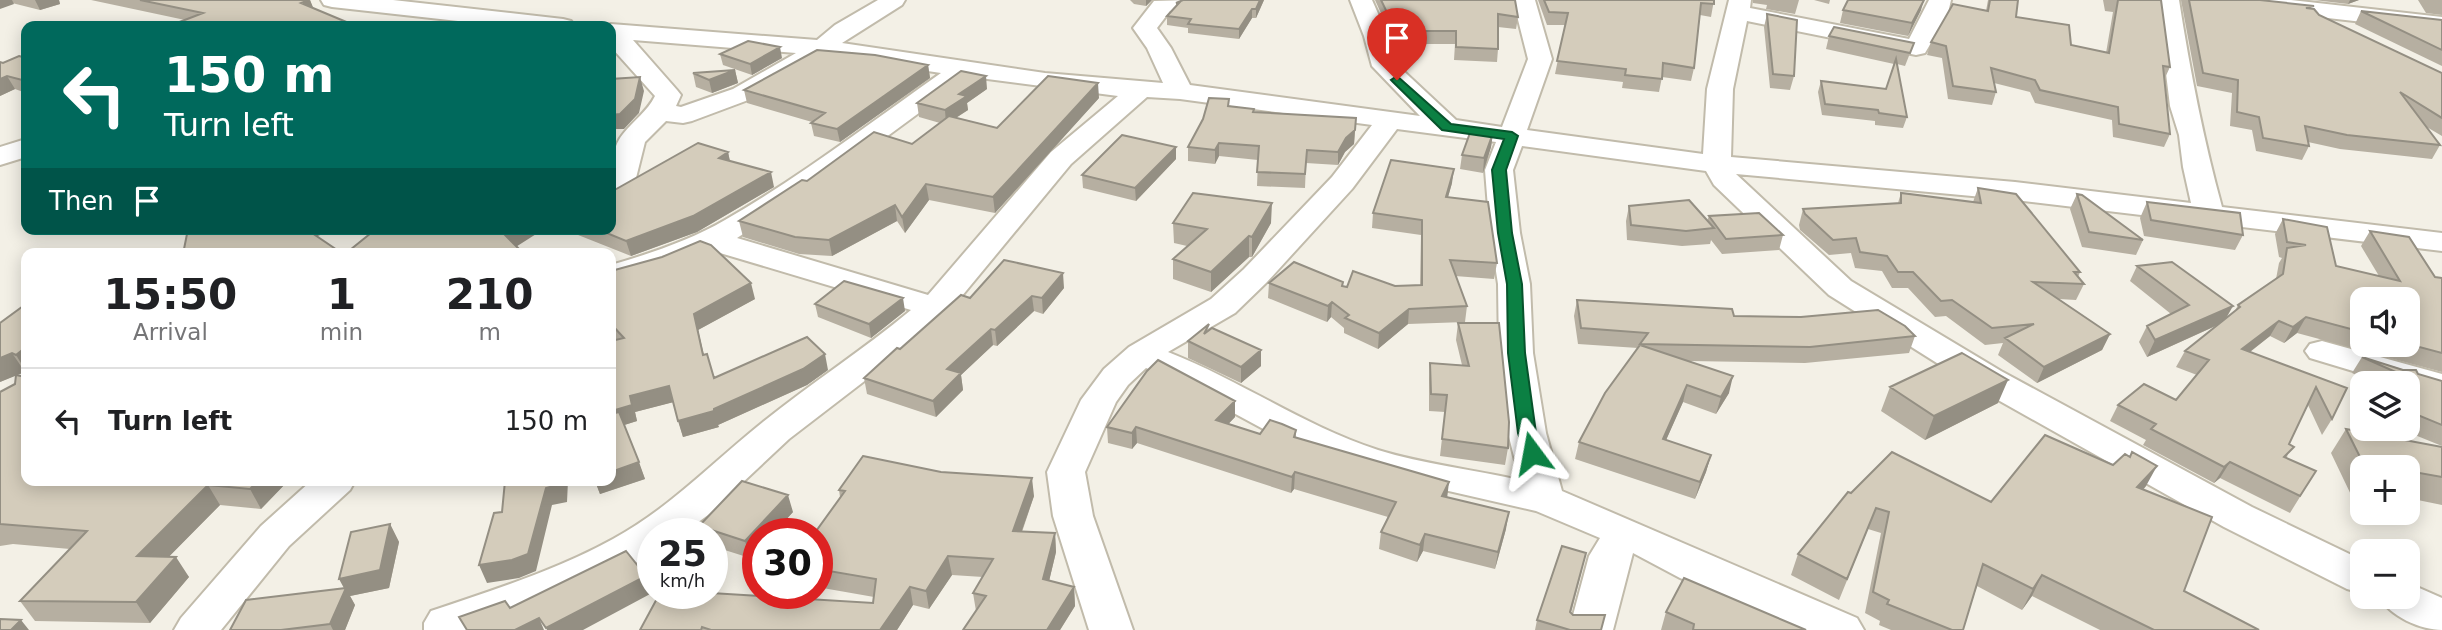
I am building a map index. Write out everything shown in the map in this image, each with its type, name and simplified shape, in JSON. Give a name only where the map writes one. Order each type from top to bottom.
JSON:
[{"type":"street","points":[[332,0],[516,21]]},
{"type":"street","points":[[386,21],[473,0]]},
{"type":"street","points":[[537,0],[542,7],[574,21]]},
{"type":"street","points":[[660,112],[683,115],[742,94],[822,48],[843,30],[894,0]]},
{"type":"street","points":[[1180,0],[1162,6],[1145,28],[1159,48],[1180,91]]},
{"type":"street","points":[[1360,0],[1376,36],[1384,66],[1447,127]]},
{"type":"street","points":[[1524,0],[1540,59],[1499,170],[1505,233],[1514,284],[1516,353],[1527,433],[1545,499]]},
{"type":"street","points":[[1940,0],[1936,13],[1916,48],[1739,6],[1720,89],[1717,164],[1724,178],[1840,288],[1999,386],[2238,517],[2350,572]]},
{"type":"street","points":[[2168,0],[2183,106],[2193,135],[2197,167],[2209,214]]},
{"type":"street","points":[[2231,0],[2442,24]]},
{"type":"street","points":[[2291,5],[2360,38]]},
{"type":"street","points":[[616,31],[822,48],[1139,91],[1180,91],[1717,164],[2015,191],[2442,242]]},
{"type":"street","points":[[616,40],[624,44],[668,95],[660,112],[632,140],[621,182]]},
{"type":"street","points":[[616,274],[655,262],[711,240],[845,154],[962,69]]},
{"type":"street","points":[[622,84],[656,79]]},
{"type":"street","points":[[676,518],[694,505],[776,430],[885,349],[935,307],[1061,158],[1139,91]]},
{"type":"street","points":[[1111,630],[1073,516],[1066,472],[1099,400],[1116,377],[1142,354],[1223,306],[1255,276],[1342,183],[1389,121]]},
{"type":"street","points":[[0,157],[21,149]]},
{"type":"street","points":[[711,240],[935,307]]},
{"type":"street","points":[[2322,351],[2442,386]]},
{"type":"street","points":[[1142,354],[1179,369],[1280,423],[1370,461],[1545,499],[1842,630]]},
{"type":"street","points":[[196,630],[275,536],[330,486]]},
{"type":"street","points":[[1591,630],[1609,556],[1625,532]]},
{"type":"street","points":[[438,628],[560,582],[637,545]]},
{"type":"street","points":[[2420,606],[2442,617]]},
{"type":"building","points":[[140,0],[309,0],[301,3],[344,21],[182,21],[203,13]]},
{"type":"building","points":[[1183,0],[1260,0],[1239,29],[1188,24],[1191,19],[1167,16],[1179,3],[1176,3]]},
{"type":"building","points":[[1381,0],[1515,0],[1518,17],[1498,14],[1498,49],[1456,47],[1456,31],[1396,31]]},
{"type":"building","points":[[1544,0],[1714,0],[1714,4],[1701,3],[1694,68],[1663,63],[1662,79],[1625,75],[1626,69],[1557,61],[1568,13],[1549,12]]},
{"type":"building","points":[[1848,0],[1924,0],[1912,23],[1843,10]]},
{"type":"building","points":[[1990,0],[2018,0],[2016,17],[2069,25],[2071,45],[2109,53],[2118,0],[2161,0],[2170,67],[2163,66],[2170,134],[2119,124],[2118,107],[2040,90],[2035,80],[1991,68],[1996,92],[1953,86],[1946,46],[1931,42],[1953,4],[1988,11]]},
{"type":"building","points":[[2189,0],[2260,0],[2314,6],[2306,8],[2314,9],[2319,15],[2442,73],[2442,118],[2400,92],[2440,145],[2347,135],[2305,126],[2309,146],[2263,138],[2259,117],[2237,112],[2238,80],[2203,73]]},
{"type":"building","points":[[2361,11],[2442,20],[2442,50]]},
{"type":"building","points":[[1767,14],[1797,20],[1794,76],[1773,74]]},
{"type":"building","points":[[1834,27],[1914,43],[1910,53],[1829,36]]},
{"type":"building","points":[[748,41],[780,47],[750,64],[720,54]]},
{"type":"building","points":[[817,50],[875,55],[928,65],[837,129],[811,123],[825,113],[744,90]]},
{"type":"building","points":[[21,57],[21,80],[7,76],[0,79],[0,62]]},
{"type":"building","points":[[1896,59],[1907,117],[1879,113],[1878,110],[1825,104],[1821,81],[1886,89]]},
{"type":"building","points":[[735,70],[709,80],[693,73]]},
{"type":"building","points":[[961,71],[986,76],[959,94],[967,96],[945,110],[917,103]]},
{"type":"building","points":[[1048,76],[1098,83],[993,197],[926,184],[902,217],[895,205],[829,240],[795,237],[739,221],[802,180],[807,181],[874,132],[912,144],[949,116],[997,128]]},
{"type":"building","points":[[640,77],[635,99],[620,114],[616,114],[616,79]]},
{"type":"building","points":[[1209,98],[1229,99],[1228,106],[1254,109],[1253,112],[1356,118],[1355,130],[1346,138],[1338,152],[1307,150],[1305,174],[1257,172],[1259,146],[1219,143],[1215,150],[1188,147],[1203,119]]},
{"type":"building","points":[[1471,130],[1493,133],[1484,158],[1462,155]]},
{"type":"building","points":[[1122,135],[1176,147],[1135,188],[1082,175]]},
{"type":"building","points":[[698,143],[728,152],[719,158],[771,172],[693,216],[626,241],[612,235],[616,235],[616,189]]},
{"type":"building","points":[[1391,160],[1454,169],[1446,197],[1488,202],[1497,263],[1450,260],[1467,306],[1409,309],[1379,333],[1345,318],[1349,315],[1332,302],[1328,306],[1269,283],[1294,262],[1343,282],[1342,286],[1347,287],[1353,271],[1395,286],[1422,285],[1422,220],[1373,213]]},
{"type":"building","points":[[1978,188],[2016,194],[2080,272],[2074,272],[2084,284],[2033,282],[2110,334],[2044,367],[2005,338],[2034,324],[1992,328],[1952,300],[1941,301],[1913,272],[1898,272],[1887,256],[1860,252],[1856,238],[1833,240],[1803,209],[1901,203],[1901,193],[1981,203]]},
{"type":"building","points":[[1193,193],[1272,203],[1252,237],[1249,236],[1211,272],[1173,259],[1207,229],[1173,223]]},
{"type":"building","points":[[2077,194],[2082,195],[2143,240],[2089,232]]},
{"type":"building","points":[[1689,200],[1714,228],[1686,231],[1631,225],[1629,206]]},
{"type":"building","points":[[2147,202],[2240,213],[2243,235],[2151,220]]},
{"type":"building","points":[[1759,213],[1783,235],[1726,239],[1709,216]]},
{"type":"building","points":[[2283,219],[2327,227],[2336,266],[2400,281],[2370,231],[2409,237],[2435,277],[2442,278],[2442,353],[2420,347],[2420,287],[2350,287],[2350,329],[2306,317],[2293,327],[2279,321],[2242,349],[2347,388],[2332,419],[2316,387],[2289,444],[2294,447],[2284,457],[2316,471],[2300,496],[2230,462],[2224,467],[2151,429],[2156,424],[2118,405],[2144,384],[2176,400],[2209,360],[2185,351],[2240,307],[2238,305],[2283,274],[2287,248],[2306,245],[2287,242]]},
{"type":"building","points":[[187,235],[315,235],[334,248],[184,248]]},
{"type":"building","points":[[369,235],[505,235],[518,248],[352,248]]},
{"type":"building","points":[[700,241],[711,245],[751,283],[694,314],[703,355],[707,354],[714,378],[807,337],[825,354],[803,369],[714,411],[678,421],[669,386],[630,396],[632,405],[616,410],[616,340],[624,338],[616,329],[616,270],[662,257]]},
{"type":"building","points":[[1004,260],[1063,273],[1042,298],[1032,296],[947,369],[961,373],[933,401],[864,378],[961,295],[970,298]]},
{"type":"building","points":[[2172,262],[2233,306],[2155,340],[2147,326],[2189,305],[2137,266]]},
{"type":"building","points":[[844,281],[903,298],[869,324],[815,304]]},
{"type":"building","points":[[1577,300],[1732,309],[1734,316],[1801,317],[1878,310],[1905,326],[1915,336],[1810,347],[1640,344],[1648,333],[1581,328]]},
{"type":"building","points":[[21,308],[21,351],[16,355],[12,353],[0,358],[0,323]]},
{"type":"building","points":[[1458,323],[1499,323],[1509,422],[1508,448],[1442,439],[1447,395],[1431,394],[1430,363],[1469,366]]},
{"type":"building","points":[[1209,324],[1204,334],[1212,328],[1261,350],[1241,367],[1188,341]]},
{"type":"building","points":[[1640,345],[1733,376],[1721,397],[1687,385],[1663,439],[1711,455],[1700,482],[1579,442],[1605,393]]},
{"type":"building","points":[[1962,353],[2008,380],[1934,416],[1890,387]]},
{"type":"building","points":[[2362,357],[2403,370],[2416,371],[2394,371]]},
{"type":"building","points":[[1158,360],[1235,401],[1216,420],[1260,434],[1270,420],[1296,430],[1294,437],[1449,482],[1442,496],[1509,512],[1498,552],[1425,534],[1420,545],[1381,532],[1396,502],[1295,472],[1292,477],[1136,427],[1132,433],[1107,427]]},
{"type":"building","points":[[16,375],[21,376],[21,486],[207,486],[137,556],[176,557],[136,602],[20,601],[87,531],[0,524],[0,392],[15,384]]},
{"type":"building","points":[[2420,375],[2442,381],[2442,425],[2420,416]]},
{"type":"building","points":[[619,412],[639,462],[616,470],[616,413]]},
{"type":"building","points":[[2045,435],[2113,465],[2125,454],[2130,457],[2132,452],[2157,466],[2137,487],[2212,517],[2184,591],[2259,630],[2154,630],[2042,575],[2033,589],[1983,564],[1963,630],[1952,630],[1887,604],[1889,600],[1873,592],[1889,512],[1876,508],[1847,579],[1798,554],[1848,492],[1851,493],[1892,452],[1991,502]]},
{"type":"building","points":[[2352,441],[2410,441],[2442,447],[2442,477],[2420,473],[2420,455],[2359,455]]},
{"type":"building","points":[[863,456],[941,472],[1032,478],[1013,531],[1055,533],[1043,579],[1074,587],[1047,630],[963,630],[986,596],[973,593],[993,559],[948,556],[926,591],[910,587],[880,630],[711,630],[702,627],[701,630],[640,630],[651,609],[728,609],[728,594],[742,595],[742,609],[833,609],[833,601],[873,603],[876,579],[833,572],[833,518],[826,518],[845,491],[839,490]]},
{"type":"building","points":[[742,481],[788,495],[766,518],[742,518],[742,540],[728,535],[728,518],[707,518]]},
{"type":"building","points":[[218,486],[253,486],[250,489]]},
{"type":"building","points":[[505,486],[554,486],[546,488],[528,554],[512,560],[479,565],[494,513],[502,512]]},
{"type":"building","points":[[390,524],[380,570],[339,579],[351,532]]},
{"type":"building","points":[[1562,546],[1586,553],[1570,612],[1573,615],[1605,615],[1601,630],[1570,630],[1537,620]]},
{"type":"building","points":[[626,551],[637,565],[637,581],[546,628],[539,618],[515,630],[467,630],[459,617],[505,601],[510,608]]},
{"type":"building","points":[[1684,578],[1806,630],[1693,630],[1694,624],[1666,612]]},
{"type":"building","points":[[346,588],[330,624],[281,630],[230,630],[246,600]]},
{"type":"building","points":[[0,619],[21,620],[11,630],[0,630]]},
{"type":"route","points":[[1397,80],[1447,127],[1512,136],[1499,170],[1505,233],[1514,284],[1516,353],[1532,453]]}]
